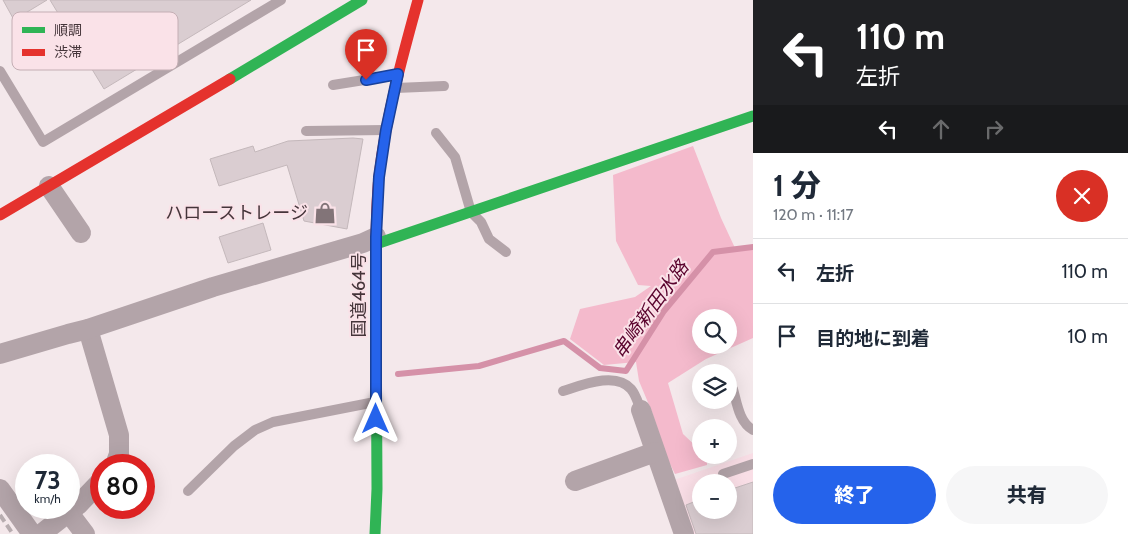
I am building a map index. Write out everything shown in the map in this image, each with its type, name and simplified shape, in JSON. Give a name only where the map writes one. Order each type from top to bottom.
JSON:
[{"type":"main road","points":[[0,215],[362,0]]},
{"type":"main road","name":"国道464号","points":[[375,534],[377,489],[376,240],[379,177],[386,130],[398,74],[418,0]]},
{"type":"main road","points":[[376,240],[471,212],[753,116]]},
{"type":"street","points":[[50,186],[81,233]]},
{"type":"street","points":[[0,354],[88,329],[213,287],[376,240]]},
{"type":"street","points":[[88,329],[119,435],[119,454]]},
{"type":"street","points":[[641,410],[684,534]]},
{"type":"street","points":[[576,481],[655,452]]},
{"type":"street","points":[[0,489],[32,534]]},
{"type":"street","points":[[80,503],[90,492]]},
{"type":"street","points":[[41,534],[61,519]]},
{"type":"street","points":[[74,519],[85,534]]},
{"type":"lane","points":[[178,61],[281,0]]},
{"type":"lane","points":[[0,71],[43,142],[164,70]]},
{"type":"lane","points":[[333,85],[398,74]]},
{"type":"lane","points":[[396,88],[444,86]]},
{"type":"lane","points":[[306,132],[386,130]]},
{"type":"lane","points":[[436,133],[455,157],[471,212],[481,222],[489,239],[506,252]]},
{"type":"lane","points":[[563,391],[594,381],[612,380],[624,383],[631,389],[636,396],[641,410]]},
{"type":"lane","points":[[188,490],[234,446],[255,430],[273,422],[376,402]]},
{"type":"lane","points":[[737,402],[742,419],[753,430]]},
{"type":"lane","points":[[723,474],[753,464]]},
{"type":"shaded area","points":[[693,146],[721,218],[735,248],[753,245],[753,338],[737,345],[737,309],[692,309],[692,354],[717,354],[698,364],[692,364],[692,368],[668,383],[683,434],[692,442],[692,464],[707,465],[675,474],[667,458],[652,412],[639,381],[636,362],[604,365],[570,339],[580,309],[635,297],[651,286],[638,285],[616,241],[613,175]]},
{"type":"shaded area","points":[[753,453],[753,534],[690,534],[671,481],[721,464],[737,464],[737,458]]},
{"type":"building","points":[[3,0],[47,0],[27,12],[12,12],[12,16]]},
{"type":"building","points":[[50,0],[251,0],[178,44],[178,12],[57,12]]},
{"type":"building","points":[[92,70],[135,70],[104,89]]},
{"type":"building","points":[[363,139],[347,229],[304,221],[287,165],[219,186],[210,159],[253,146],[255,152],[288,141]]},
{"type":"building","points":[[263,223],[271,250],[228,263],[219,237]]},
{"type":"building","points":[[753,482],[753,534],[696,534],[686,505],[692,503],[692,519],[737,519],[737,487]]},
{"type":"waterway","name":"串崎新田水路","points":[[398,374],[479,366],[564,341],[600,368],[626,371],[664,311],[713,252],[753,247]]},
{"type":"railway","points":[[0,515],[13,534]]},
{"type":"traffic: fast","points":[[230,79],[362,0]]},
{"type":"traffic: fast","points":[[376,244],[753,116]]},
{"type":"traffic: fast","points":[[375,534],[377,489],[376,291]]},
{"type":"traffic: jam","points":[[376,291],[377,205],[382,154],[395,87],[418,0]]},
{"type":"traffic: jam","points":[[0,215],[230,79]]},
{"type":"place","name":"ハローストレージ","points":[[325,213]]},
{"type":"route","points":[[366,80],[398,74],[386,130],[379,177],[376,237],[376,419]]}]
